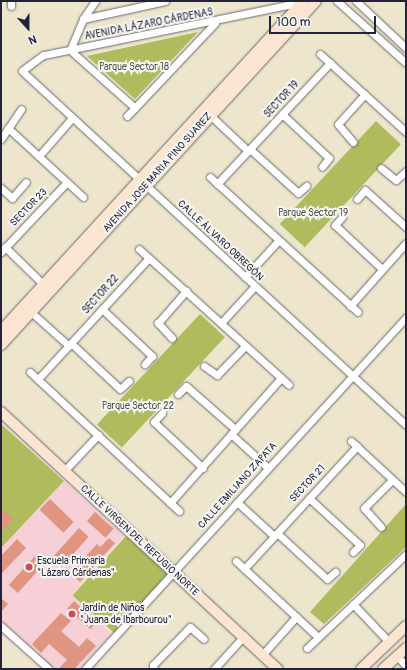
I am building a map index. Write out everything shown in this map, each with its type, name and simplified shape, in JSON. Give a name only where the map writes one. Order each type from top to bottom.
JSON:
[{"type":"street","points":[[84,19],[95,1]]},
{"type":"street","name":"AVENIDA LÁZARO CÁRDENAS","points":[[70,50],[84,19],[165,1]]},
{"type":"street","name":"AVENIDA JOSE MARIA PINO SUAREZ","points":[[1,331],[142,183],[264,50],[316,1]]},
{"type":"street","points":[[337,1],[406,63]]},
{"type":"street","points":[[356,1],[406,48]]},
{"type":"street","name":"AVENIDA LÁZARO CÁRDENAS","points":[[22,71],[43,55],[215,22],[302,2]]},
{"type":"street","name":"AVENIDA JOSE MARIA PINO SUAREZ","points":[[1,345],[142,183],[211,116],[302,2]]},
{"type":"street","points":[[128,116],[215,22]]},
{"type":"street","points":[[70,50],[135,108]]},
{"type":"street","points":[[320,54],[404,127]]},
{"type":"street","name":"SECTOR 19","points":[[217,184],[330,63]]},
{"type":"street","name":"CALLE ÁLVARO OBREGÓN","points":[[22,71],[142,183],[354,375],[406,425]]},
{"type":"street","points":[[354,142],[338,124],[365,94]]},
{"type":"street","points":[[1,139],[21,109]]},
{"type":"street","points":[[282,114],[329,158],[322,167]]},
{"type":"street","points":[[211,116],[298,194],[306,186]]},
{"type":"street","points":[[38,156],[72,118]]},
{"type":"street","points":[[8,128],[83,197]]},
{"type":"street","points":[[382,168],[396,180],[406,171]]},
{"type":"street","points":[[210,177],[358,312]]},
{"type":"street","points":[[1,188],[12,198],[26,182]]},
{"type":"street","name":"SECTOR 23","points":[[44,285],[3,250],[67,182]]},
{"type":"street","points":[[357,199],[366,190],[406,227]]},
{"type":"street","points":[[342,217],[335,225],[382,269]]},
{"type":"street","points":[[245,277],[279,240]]},
{"type":"street","points":[[350,306],[406,243]]},
{"type":"street","points":[[140,249],[289,385]]},
{"type":"street","name":"SECTOR 22","points":[[38,379],[149,258]]},
{"type":"street","points":[[221,323],[255,286]]},
{"type":"street","points":[[172,338],[158,323],[186,291]]},
{"type":"street","points":[[102,309],[152,356],[145,364]]},
{"type":"street","points":[[31,312],[70,344],[120,389],[129,380]]},
{"type":"street","name":"CALLE EMILIANO ZAPATA","points":[[85,669],[267,467],[354,375],[406,317]]},
{"type":"street","points":[[204,366],[217,375],[245,346]]},
{"type":"street","points":[[30,372],[179,511]]},
{"type":"street","points":[[170,503],[203,468],[281,378]]},
{"type":"street","points":[[178,394],[186,386],[267,467]]},
{"type":"street","name":"CALLE VIRGEN DEL REFUGIO NORTE","points":[[1,412],[172,574],[244,636],[278,669]]},
{"type":"street","points":[[162,413],[154,422],[203,468]]},
{"type":"street","points":[[64,471],[98,435]]},
{"type":"street","name":"SECTOR 21","points":[[244,569],[309,498],[354,444],[406,492]]},
{"type":"street","points":[[381,527],[364,508],[392,480]]},
{"type":"street","points":[[309,498],[360,545],[353,552]]},
{"type":"street","points":[[237,502],[327,579],[335,572]]},
{"type":"street","points":[[307,648],[406,554]]},
{"type":"street","points":[[236,562],[318,637]]},
{"type":"street","points":[[353,604],[389,642]]},
{"type":"street","points":[[263,654],[296,617]]},
{"type":"street","points":[[1,626],[49,669]]},
{"type":"street","points":[[361,669],[406,626]]},
{"type":"street","points":[[153,668],[190,627],[204,639]]},
{"type":"street","points":[[214,669],[244,636]]},
{"type":"street","points":[[383,669],[406,648]]},
{"type":"street","points":[[397,656],[406,666]]},
{"type":"shaded area","points":[[64,481],[124,536],[71,595],[112,634],[78,669],[54,669],[1,620],[1,548]]},
{"type":"green space","name":"Parque Sector 18","points":[[198,32],[135,99],[87,56]]},
{"type":"green space","name":"Parque Sector 19","points":[[376,121],[401,144],[305,247],[280,224]]},
{"type":"green space","name":"Parque Sector 22","points":[[200,314],[225,337],[122,448],[97,424]]},
{"type":"green space","points":[[1,424],[64,481],[1,548]]},
{"type":"green space","points":[[406,504],[406,547],[324,624],[310,612]]},
{"type":"green space","points":[[126,536],[168,574],[115,634],[72,595]]},
{"type":"building","points":[[50,499],[74,522],[63,533],[40,510]]},
{"type":"building","points":[[1,508],[13,519],[1,532]]},
{"type":"building","points":[[95,512],[114,529],[106,538],[87,521]]},
{"type":"building","points":[[79,528],[89,537],[63,566],[53,557]]},
{"type":"building","points":[[109,538],[115,543],[80,582],[71,573],[97,544],[100,547]]},
{"type":"building","points":[[17,539],[26,548],[1,574],[1,556]]},
{"type":"building","points":[[35,556],[44,564],[18,593],[9,585]]},
{"type":"building","points":[[1,598],[8,604],[1,612]]},
{"type":"building","points":[[74,601],[97,622],[90,629],[67,608]]},
{"type":"building","points":[[61,613],[71,621],[61,631],[79,647],[87,638],[96,646],[74,669],[58,669],[67,660],[49,644],[41,653],[32,644]]},
{"type":"place","name":"Escuela Primaria \"Lázaro Cárdenas\"","points":[[29,567]]},
{"type":"place","name":"Jardín de Niños \"Juana de Ibarbourou\"","points":[[72,614]]}]
